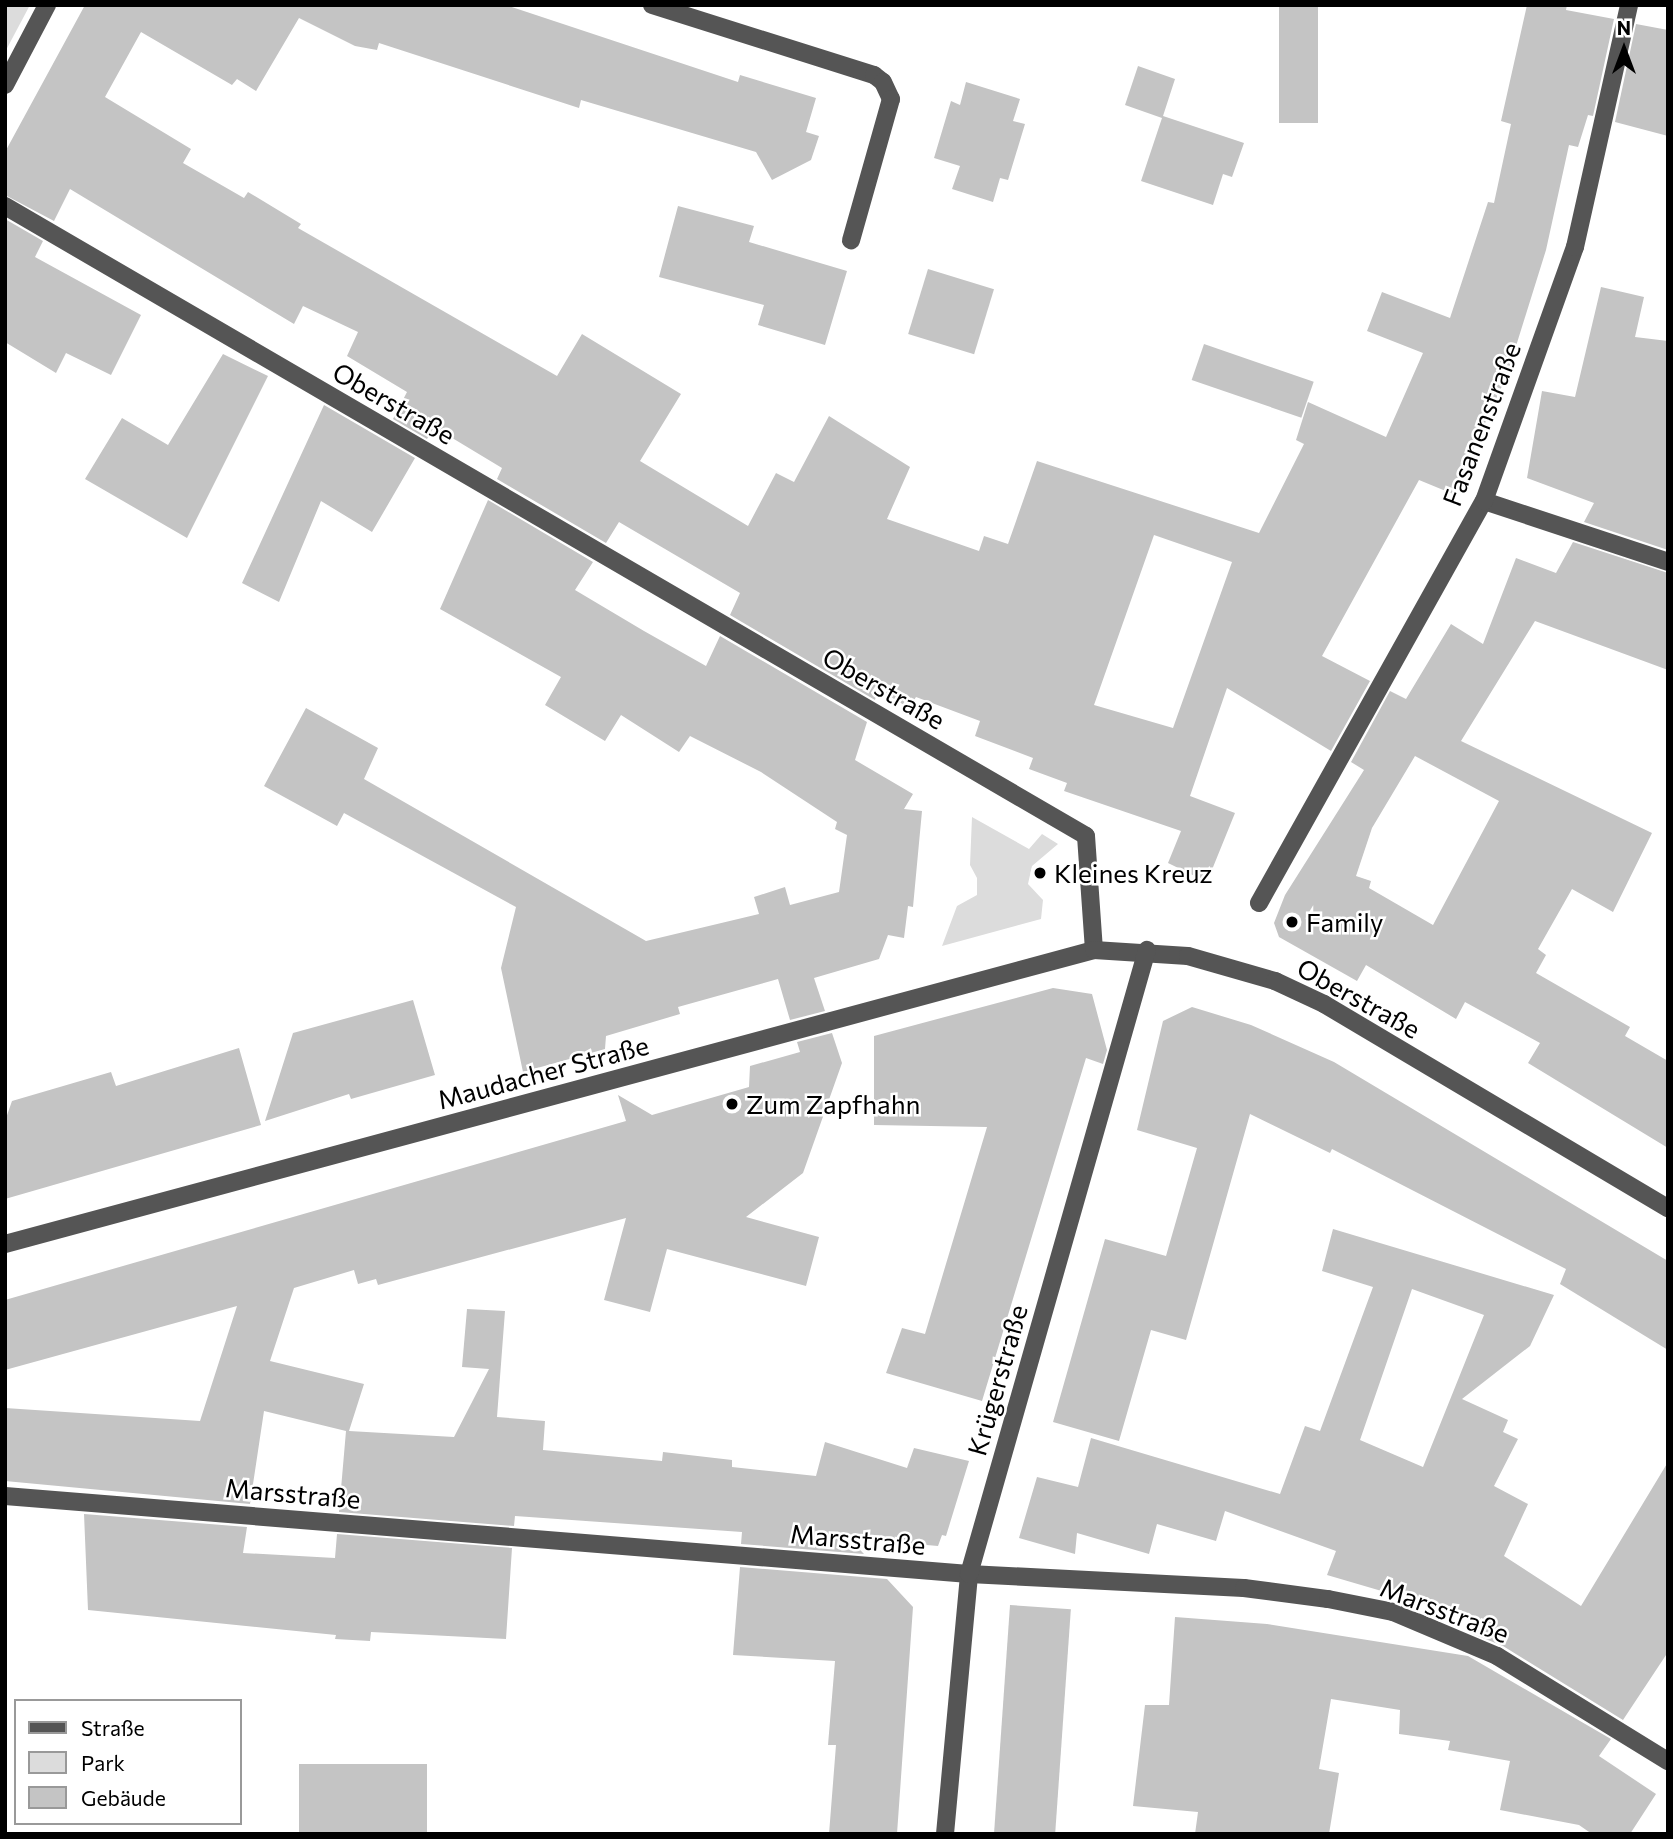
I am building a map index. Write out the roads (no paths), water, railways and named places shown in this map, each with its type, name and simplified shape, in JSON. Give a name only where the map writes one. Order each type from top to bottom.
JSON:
[{"type":"street","points":[[5,85],[47,5]]},
{"type":"street","points":[[652,5],[874,75],[883,82],[891,99],[851,240]]},
{"type":"street","name":"Fasanenstraße","points":[[1259,903],[1484,501],[1575,247],[1629,5]]},
{"type":"street","name":"Oberstraße","points":[[5,206],[1086,836],[1094,950],[1147,950],[1224,963],[1324,1004],[1668,1208]]},
{"type":"street","points":[[1484,501],[1668,562]]},
{"type":"street","name":"Maudacher Straße","points":[[5,1244],[1094,950]]},
{"type":"street","name":"Krügerstraße","points":[[945,1834],[969,1574],[1147,950]]},
{"type":"street","name":"Marsstraße","points":[[5,1496],[969,1574],[1244,1588],[1392,1612],[1497,1656],[1668,1761]]},
{"type":"place","name":"Kleines Kreuz","points":[[1040,873]]},
{"type":"place","name":"Family","points":[[1292,922]]},
{"type":"place","name":"Zum Zapfhahn","points":[[732,1104]]}]
